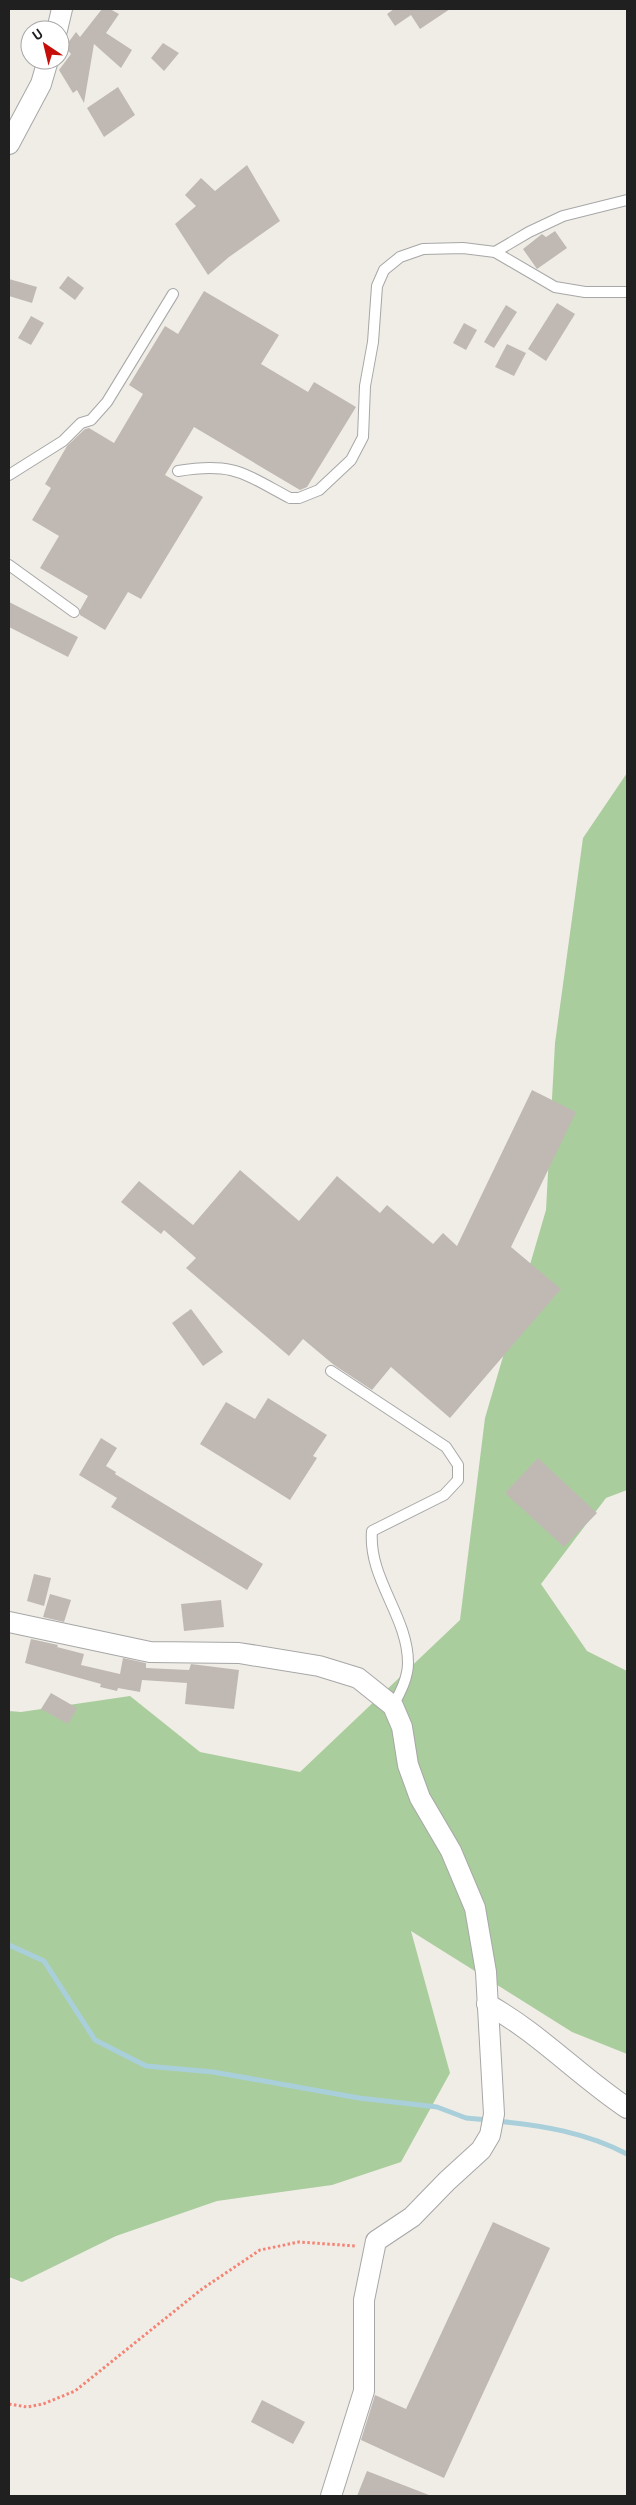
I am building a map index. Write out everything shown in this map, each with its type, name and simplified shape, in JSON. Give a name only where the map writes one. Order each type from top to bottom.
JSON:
[{"type":"street","points":[[9,144],[41,84],[45,70]]},
{"type":"street","points":[[9,1622],[150,1652],[239,1653],[319,1666],[358,1678],[392,1706],[402,1727],[408,1765],[420,1798],[451,1851],[475,1908],[486,1972],[494,2114],[490,2135],[481,2150],[447,2180],[412,2217],[376,2242],[364,2300],[364,2391],[331,2496]]},
{"type":"street","points":[[487,2004],[507,2015],[602,2092],[627,2108]]},
{"type":"lane","points":[[495,252],[529,232],[563,216],[627,200]]},
{"type":"lane","points":[[178,471],[202,467],[236,470],[290,498],[300,498],[319,490],[351,460],[363,437],[365,386],[373,342],[377,286],[384,270],[400,257],[423,249],[463,248],[495,252],[555,287],[585,292],[627,292]]},
{"type":"lane","points":[[9,475],[63,441],[81,423],[90,420],[108,402],[173,294]]},
{"type":"lane","points":[[9,565],[74,612]]},
{"type":"lane","points":[[331,1371],[446,1447],[458,1466],[458,1480],[444,1495],[372,1531],[370,1549],[380,1579],[404,1634],[408,1663],[403,1686],[392,1706]]},
{"type":"path","points":[[9,2404],[27,2406],[43,2404],[75,2391],[202,2289],[260,2250],[299,2242],[356,2246],[376,2242]]},
{"type":"green space","points":[[627,773],[627,1490],[606,1498],[541,1584],[587,1651],[627,1671],[627,2054],[572,2032],[411,1931],[450,2073],[401,2162],[332,2185],[217,2201],[116,2236],[22,2282],[9,2277],[9,1711],[21,1712],[130,1696],[200,1752],[300,1772],[460,1620],[485,1418],[546,1210],[555,1043],[583,838]]},
{"type":"building","points":[[102,9],[110,9],[119,14],[106,33],[132,50],[121,68],[94,44],[84,103],[77,90],[73,93],[59,70],[70,70],[70,40],[76,32],[80,37]]},
{"type":"building","points":[[394,9],[450,9],[420,29],[411,15],[395,26],[387,14]]},
{"type":"building","points":[[163,43],[179,53],[164,71],[151,58]]},
{"type":"building","points":[[118,87],[135,115],[104,137],[87,108]]},
{"type":"building","points":[[247,165],[280,221],[229,257],[208,275],[175,224],[196,206],[185,195],[201,178],[215,191]]},
{"type":"building","points":[[555,231],[567,248],[537,269],[523,249],[542,234],[546,237]]},
{"type":"building","points":[[68,276],[84,288],[75,300],[59,288]]},
{"type":"building","points":[[9,279],[37,287],[32,303],[9,296]]},
{"type":"building","points":[[204,291],[279,335],[261,364],[308,392],[314,382],[356,407],[307,487],[300,490],[194,427],[165,475],[203,497],[141,599],[128,592],[105,630],[80,615],[80,610],[88,596],[40,568],[59,536],[32,520],[51,488],[45,484],[67,446],[85,429],[89,428],[114,443],[143,394],[129,385],[165,326],[178,334]]},
{"type":"building","points":[[557,303],[575,314],[546,361],[528,349]]},
{"type":"building","points":[[506,305],[517,312],[494,348],[484,342]]},
{"type":"building","points":[[31,316],[44,323],[31,345],[18,338]]},
{"type":"building","points":[[464,323],[477,330],[466,350],[453,343]]},
{"type":"building","points":[[507,344],[526,353],[514,376],[495,367]]},
{"type":"building","points":[[9,602],[78,637],[68,657],[9,627]]},
{"type":"building","points":[[532,1090],[576,1112],[511,1247],[561,1289],[450,1418],[391,1367],[372,1390],[334,1365],[303,1339],[289,1356],[186,1268],[196,1258],[164,1230],[161,1234],[121,1202],[139,1181],[193,1225],[240,1170],[299,1221],[337,1176],[380,1213],[387,1205],[433,1244],[443,1233],[457,1246]]},
{"type":"building","points":[[191,1309],[223,1352],[203,1366],[172,1323]]},
{"type":"building","points":[[268,1398],[327,1435],[313,1456],[317,1458],[290,1500],[200,1444],[226,1402],[255,1419]]},
{"type":"building","points":[[101,1438],[117,1448],[106,1466],[116,1472],[115,1474],[263,1564],[247,1590],[111,1507],[117,1498],[79,1475]]},
{"type":"building","points":[[538,1458],[597,1513],[564,1547],[505,1493]]},
{"type":"building","points":[[34,1574],[51,1578],[44,1606],[27,1601]]},
{"type":"building","points":[[50,1594],[71,1600],[64,1622],[43,1617]]},
{"type":"building","points":[[221,1600],[224,1627],[184,1631],[181,1604]]},
{"type":"building","points":[[31,1639],[58,1645],[57,1647],[84,1654],[81,1665],[120,1674],[123,1658],[146,1663],[146,1668],[189,1670],[191,1664],[239,1670],[234,1709],[185,1704],[187,1683],[142,1680],[140,1692],[118,1688],[117,1691],[100,1687],[101,1684],[25,1663]]},
{"type":"building","points":[[51,1693],[77,1708],[68,1724],[41,1709]]},
{"type":"building","points":[[493,2222],[550,2248],[444,2478],[361,2440],[375,2395],[406,2409]]},
{"type":"building","points":[[262,2400],[305,2422],[293,2444],[251,2422]]},
{"type":"building","points":[[367,2471],[429,2495],[429,2496],[357,2496]]},
{"type":"waterway","points":[[9,1945],[44,1961],[95,2040],[146,2066],[213,2072],[359,2098],[437,2107],[466,2118],[488,2120]]},
{"type":"waterway","points":[[496,2121],[530,2125],[580,2135],[627,2154]]}]
